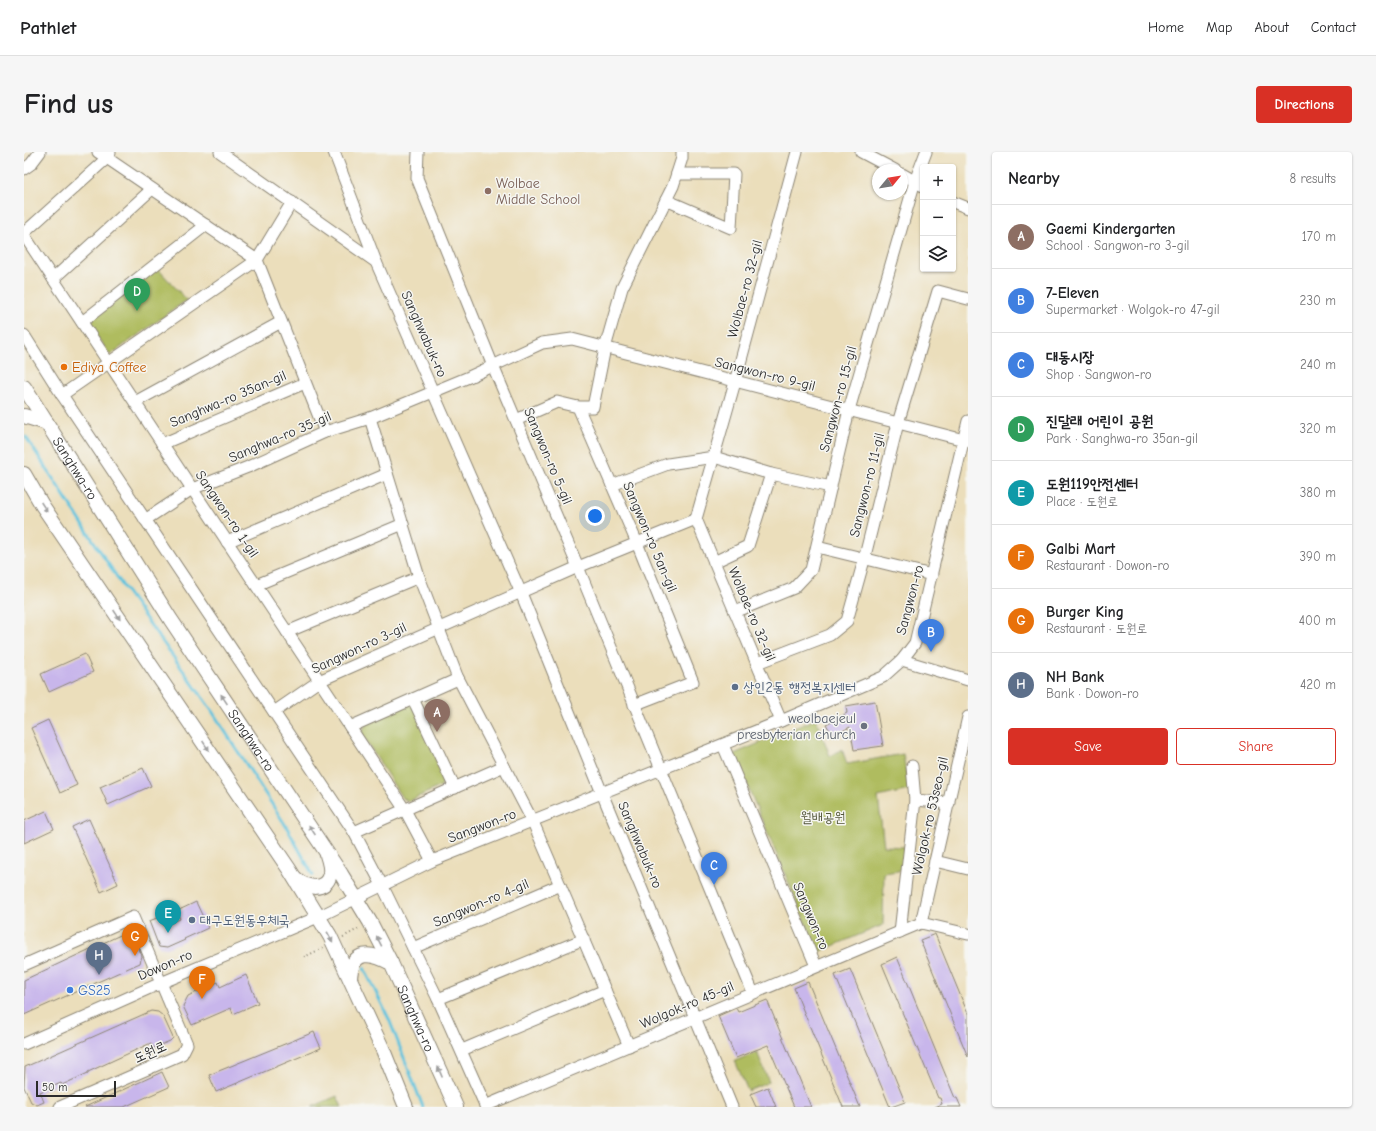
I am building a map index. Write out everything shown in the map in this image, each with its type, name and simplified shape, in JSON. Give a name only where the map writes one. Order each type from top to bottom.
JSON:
[{"type":"main road","name":"Sanghwa-ro","points":[[24,387],[171,620],[326,852],[370,922],[391,963],[456,1107]]},
{"type":"main road","points":[[24,416],[47,423]]},
{"type":"main road","points":[[24,474],[42,505],[294,876],[333,943],[350,978],[383,1050],[406,1107]]},
{"type":"main road","points":[[294,876],[299,882],[313,888],[322,886],[330,874],[330,866],[326,852]]},
{"type":"main road","points":[[350,978],[350,968],[355,960],[365,955],[379,957],[391,963]]},
{"type":"street","points":[[24,169],[32,164],[40,152]]},
{"type":"street","points":[[220,152],[376,262]]},
{"type":"street","name":"Sanghwabuk-ro","points":[[334,152],[376,262],[521,593],[732,1107]]},
{"type":"street","name":"Sangwon-ro 5-gil","points":[[418,152],[417,178],[493,366],[578,567],[661,770]]},
{"type":"street","points":[[516,420],[557,402],[578,407],[593,407],[605,348],[622,288],[666,200],[677,174],[682,158],[682,152]]},
{"type":"street","name":"Wolbae-ro 32-gil","points":[[781,721],[696,519],[736,382],[796,152]]},
{"type":"street","points":[[861,152],[883,164]]},
{"type":"street","name":"Sangwon-ro 15-gil","points":[[735,612],[794,588],[811,570],[849,410],[919,183],[926,152]]},
{"type":"street","points":[[24,234],[105,154],[152,189],[257,260]]},
{"type":"street","points":[[666,200],[731,228],[734,174],[677,174]]},
{"type":"street","points":[[908,177],[919,183]]},
{"type":"street","points":[[53,279],[152,189]]},
{"type":"street","points":[[62,395],[257,260],[292,202]]},
{"type":"street","points":[[956,203],[968,208]]},
{"type":"street","points":[[82,322],[206,225]]},
{"type":"street","name":"Sangwon-ro 1-gil","points":[[24,234],[405,810],[432,861]]},
{"type":"street","name":"Sanghwa-ro 35an-gil","points":[[257,260],[325,432]]},
{"type":"street","name":"Sangwon-ro 11-gil","points":[[757,663],[830,635],[847,621],[864,560],[898,423],[938,291],[968,299]]},
{"type":"street","points":[[135,402],[281,322]]},
{"type":"street","points":[[24,335],[62,395],[354,832],[438,999],[486,1106]]},
{"type":"street","name":"Sangwon-ro 9-gil","points":[[432,391],[493,366],[542,343],[572,339],[966,440]]},
{"type":"street","name":"Sanghwa-ro 35an-gil","points":[[162,444],[305,383]]},
{"type":"street","name":"Sanghwa-ro 35-gil","points":[[145,520],[192,489],[248,467],[325,432],[370,418],[432,391]]},
{"type":"street","name":"Sangwon-ro 5an-gil","points":[[578,407],[637,543],[694,682],[634,705]]},
{"type":"street","points":[[370,418],[419,577],[458,679],[533,822],[629,1046]]},
{"type":"street","name":"Sangwon-ro","points":[[318,917],[432,861],[723,745],[883,677],[902,660],[915,643],[966,440],[968,421]]},
{"type":"street","points":[[612,485],[668,464],[714,457],[771,474],[831,487]]},
{"type":"street","points":[[227,542],[387,474]]},
{"type":"street","name":"Wolbae-ro 32-gil","points":[[714,562],[748,546],[771,474]]},
{"type":"street","points":[[438,628],[578,567],[696,519]]},
{"type":"street","points":[[256,586],[403,524]]},
{"type":"street","points":[[817,547],[864,560],[932,575]]},
{"type":"street","points":[[287,632],[419,577]]},
{"type":"street","name":"Sangwon-ro 3-gil","points":[[274,712],[320,681],[438,628]]},
{"type":"street","points":[[902,660],[968,680]]},
{"type":"street","points":[[350,728],[458,679]]},
{"type":"street","points":[[413,699],[455,788]]},
{"type":"street","name":"Wolgok-ro 53seo-gil","points":[[921,923],[968,716]]},
{"type":"street","name":"Sangwon-ro","points":[[723,745],[816,966]]},
{"type":"street","points":[[354,832],[504,766]]},
{"type":"street","points":[[900,932],[915,800],[912,766]]},
{"type":"street","points":[[661,770],[753,993]]},
{"type":"street","points":[[915,800],[948,803]]},
{"type":"street","points":[[935,861],[968,869]]},
{"type":"street","name":"Sangwon-ro 4-gil","points":[[413,948],[560,885]]},
{"type":"street","name":"도원로","points":[[24,964],[133,917],[187,1044],[182,1054],[60,1107]]},
{"type":"street","name":"Dowon-ro","points":[[24,1044],[161,983],[318,917]]},
{"type":"street","points":[[921,923],[968,934]]},
{"type":"street","name":"Wolgok-ro 45-gil","points":[[486,1106],[921,923]]},
{"type":"street","points":[[438,999],[584,939]]},
{"type":"street","points":[[462,1050],[606,990]]},
{"type":"path","points":[[304,957],[333,943],[370,922]]},
{"type":"green space","points":[[157,268],[187,300],[110,355],[87,322]]},
{"type":"green space","points":[[407,704],[414,707],[447,778],[441,786],[409,801],[402,798],[362,734],[365,725]]},
{"type":"green space","name":"월배공원","points":[[816,719],[830,756],[842,749],[847,764],[903,754],[909,790],[878,797],[884,846],[905,847],[904,870],[884,873],[883,925],[818,952],[734,754]]},
{"type":"green space","points":[[757,1052],[769,1082],[748,1091],[735,1061]]},
{"type":"green space","points":[[337,1096],[342,1107],[312,1107]]},
{"type":"building","points":[[85,654],[93,672],[49,692],[41,674]]},
{"type":"building","name":"weolbaejeul presbyterian church","points":[[875,701],[883,746],[854,750],[850,727],[833,736],[826,724],[847,713],[846,706]]},
{"type":"building","points":[[48,720],[77,785],[60,793],[31,728]]},
{"type":"building","points":[[143,768],[151,786],[108,805],[100,787]]},
{"type":"building","points":[[46,811],[54,829],[24,843],[24,821]]},
{"type":"building","points":[[89,819],[118,884],[101,892],[72,827]]},
{"type":"building","points":[[196,902],[208,928],[167,948],[159,947],[149,921],[160,917],[164,926],[180,919],[177,911]]},
{"type":"building","points":[[131,930],[142,956],[140,963],[24,1015],[24,980]]},
{"type":"building","points":[[935,934],[968,1014],[968,1057],[920,940]]},
{"type":"building","points":[[897,957],[955,1098],[957,1098],[961,1107],[935,1107],[942,1104],[940,1098],[938,1098],[882,964]]},
{"type":"building","points":[[850,969],[905,1102],[891,1107],[835,975]]},
{"type":"building","points":[[246,975],[258,1003],[233,1014],[231,1008],[192,1025],[183,1006],[188,996],[218,982],[220,987]]},
{"type":"building","points":[[808,982],[860,1107],[843,1107],[794,988]]},
{"type":"building","points":[[767,1000],[811,1107],[794,1107],[768,1045],[736,1058],[718,1016],[736,1008],[738,1012]]},
{"type":"building","points":[[151,1011],[158,1012],[163,1016],[173,1038],[170,1041],[153,1048],[151,1043],[62,1085],[61,1083],[40,1092],[44,1102],[37,1105],[31,1102],[24,1087],[25,1067]]},
{"type":"building","points":[[314,1032],[321,1048],[216,1092],[209,1075]]},
{"type":"building","points":[[162,1072],[169,1087],[124,1107],[85,1107]]},
{"type":"building","points":[[768,1087],[776,1107],[756,1107],[750,1094]]},
{"type":"waterway","points":[[26,437],[126,591],[210,708],[286,826],[313,875]]},
{"type":"waterway","points":[[364,968],[389,1019],[423,1107]]},
{"type":"place","name":"Wolbae Middle School","points":[[488,191]]},
{"type":"place","name":"진달래 어린이 공원","points":[[137,311]]},
{"type":"place","name":"Ediya Coffee","points":[[64,367]]},
{"type":"place","name":"7-Eleven","points":[[931,652]]},
{"type":"place","name":"상인2동 행정복지센터","points":[[735,687]]},
{"type":"place","name":"weolbaejeul presbyterian church","points":[[864,726]]},
{"type":"place","name":"Gaemi Kindergarten","points":[[437,732]]},
{"type":"place","name":"대동시장","points":[[714,885]]},
{"type":"place","name":"대구도원동우체국","points":[[192,920]]},
{"type":"place","name":"도원119안전센터","points":[[168,933]]},
{"type":"place","name":"Burger King","points":[[135,956]]},
{"type":"place","name":"NH Bank","points":[[99,975]]},
{"type":"place","name":"GS25","points":[[70,990]]},
{"type":"place","name":"Galbi Mart","points":[[202,999]]}]
